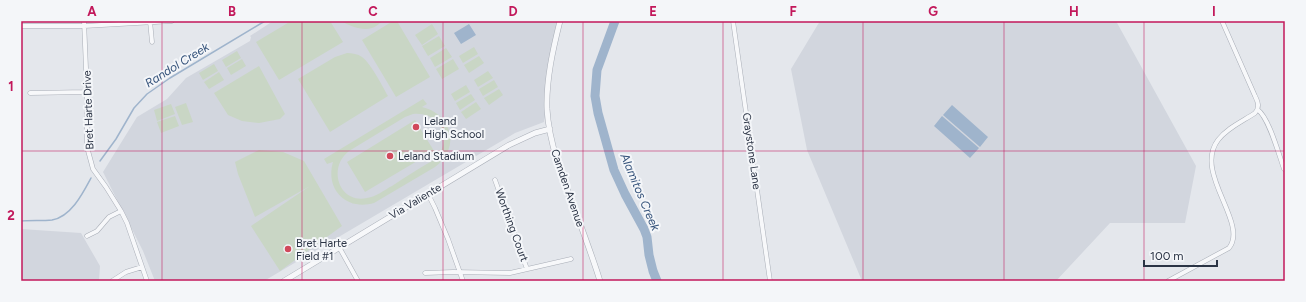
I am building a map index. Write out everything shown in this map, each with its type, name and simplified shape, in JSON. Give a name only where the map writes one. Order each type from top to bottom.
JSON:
[{"type":"street","points":[[21,26],[172,21]]},
{"type":"street","name":"Camden Avenue","points":[[560,21],[548,86],[547,109],[550,129],[559,167],[600,281]]},
{"type":"street","name":"Graystone Lane","points":[[733,21],[770,281]]},
{"type":"street","points":[[1222,21],[1258,103],[1258,110],[1262,113],[1266,122],[1284,169]]},
{"type":"street","points":[[150,22],[152,42]]},
{"type":"street","name":"Bret Harte Drive","points":[[84,23],[87,92],[87,147],[93,169],[121,211],[127,223],[147,281]]},
{"type":"street","points":[[30,93],[87,92]]},
{"type":"street","points":[[1168,281],[1229,248],[1234,241],[1231,223],[1213,174],[1211,156],[1215,145],[1227,131],[1258,110]]},
{"type":"street","name":"Via Valiente","points":[[284,281],[509,145],[535,133],[550,129]]},
{"type":"street","name":"Worthing Court","points":[[495,180],[528,270]]},
{"type":"street","points":[[428,194],[448,239],[463,281]]},
{"type":"street","points":[[87,236],[97,230],[110,217],[121,211]]},
{"type":"street","points":[[340,248],[358,281]]},
{"type":"street","points":[[425,273],[510,273],[571,259]]},
{"type":"street","points":[[112,281],[126,272],[142,267]]},
{"type":"shaded area","points":[[273,21],[559,21],[544,103],[544,122],[515,133],[264,281],[155,281],[143,251],[103,172],[137,117],[167,99],[186,78],[250,41],[250,36]]},
{"type":"shaded area","points":[[820,21],[1116,21],[1196,166],[1185,223],[1110,223],[1056,281],[862,281],[807,150],[791,69]]},
{"type":"shaded area","points":[[21,229],[81,233],[100,266],[99,281],[21,281]]},
{"type":"green space","points":[[291,21],[330,21],[343,42],[279,80],[256,42]]},
{"type":"green space","points":[[341,21],[383,21],[376,26],[364,29]]},
{"type":"green space","points":[[393,21],[397,21],[430,77],[396,97],[362,40]]},
{"type":"green space","points":[[432,24],[438,34],[422,45],[415,35]]},
{"type":"green space","points":[[439,36],[445,46],[428,56],[422,46]]},
{"type":"green space","points":[[474,47],[478,54],[463,63],[459,56]]},
{"type":"green space","points":[[446,48],[452,57],[435,67],[430,58]]},
{"type":"green space","points":[[237,51],[241,58],[226,67],[222,60]]},
{"type":"green space","points":[[347,53],[357,54],[369,64],[388,96],[330,132],[298,79],[335,57]]},
{"type":"green space","points":[[479,56],[484,63],[469,73],[464,65]]},
{"type":"green space","points":[[242,59],[246,66],[231,75],[227,68]]},
{"type":"green space","points":[[453,59],[459,69],[442,79],[436,69]]},
{"type":"green space","points":[[214,64],[218,71],[203,80],[199,73]]},
{"type":"green space","points":[[259,66],[285,114],[280,119],[259,123],[242,121],[228,115],[214,93]]},
{"type":"green space","points":[[488,71],[493,78],[478,87],[474,80]]},
{"type":"green space","points":[[219,72],[224,80],[209,89],[204,82]]},
{"type":"green space","points":[[494,80],[498,87],[483,96],[479,89]]},
{"type":"green space","points":[[466,85],[470,92],[455,101],[451,94]]},
{"type":"green space","points":[[499,89],[503,95],[489,105],[484,98]]},
{"type":"green space","points":[[471,94],[475,100],[460,110],[456,103]]},
{"type":"green space","points":[[423,99],[427,104],[422,107],[432,111],[440,117],[450,132],[448,151],[435,167],[374,203],[364,205],[355,204],[340,196],[332,181],[331,172],[333,162],[327,164],[324,159]],"holes":[[[413,114],[423,114],[438,123],[442,130],[444,138],[443,146],[439,154],[432,161],[377,195],[367,198],[349,196],[339,183],[339,166],[342,158],[349,151],[405,117]]]},
{"type":"green space","points":[[476,102],[481,109],[466,119],[461,112]]},
{"type":"green space","points":[[186,103],[193,122],[182,125],[175,107]]},
{"type":"green space","points":[[171,104],[175,114],[157,121],[154,110]]},
{"type":"green space","points":[[175,116],[179,126],[161,133],[157,122]]},
{"type":"green space","name":"Leland Stadium","points":[[415,120],[434,151],[365,192],[347,162]]},
{"type":"green space","points":[[259,150],[283,152],[304,161],[342,226],[280,271],[251,226],[310,186],[255,217],[238,174],[235,162]]},
{"type":"water","points":[[469,24],[476,35],[461,44],[454,33]]},
{"type":"water","points":[[952,105],[988,137],[980,147],[943,115]]},
{"type":"water","points":[[942,116],[979,148],[970,158],[934,126]]},
{"type":"waterway","name":"Randol Creek","points":[[100,161],[116,139],[134,108],[147,94],[170,78],[265,21]]},
{"type":"waterway","name":"Alamitos Creek","points":[[615,21],[597,70],[595,96],[598,113],[614,170],[644,229],[647,237],[649,255],[657,281]]},
{"type":"waterway","name":"Randol Creek","points":[[21,221],[52,220],[59,218],[76,204],[91,178]]},
{"type":"place","name":"Leland High School","points":[[416,127]]},
{"type":"place","name":"Leland Stadium","points":[[390,156]]},
{"type":"place","name":"Bret Harte Field #1","points":[[288,249]]}]
